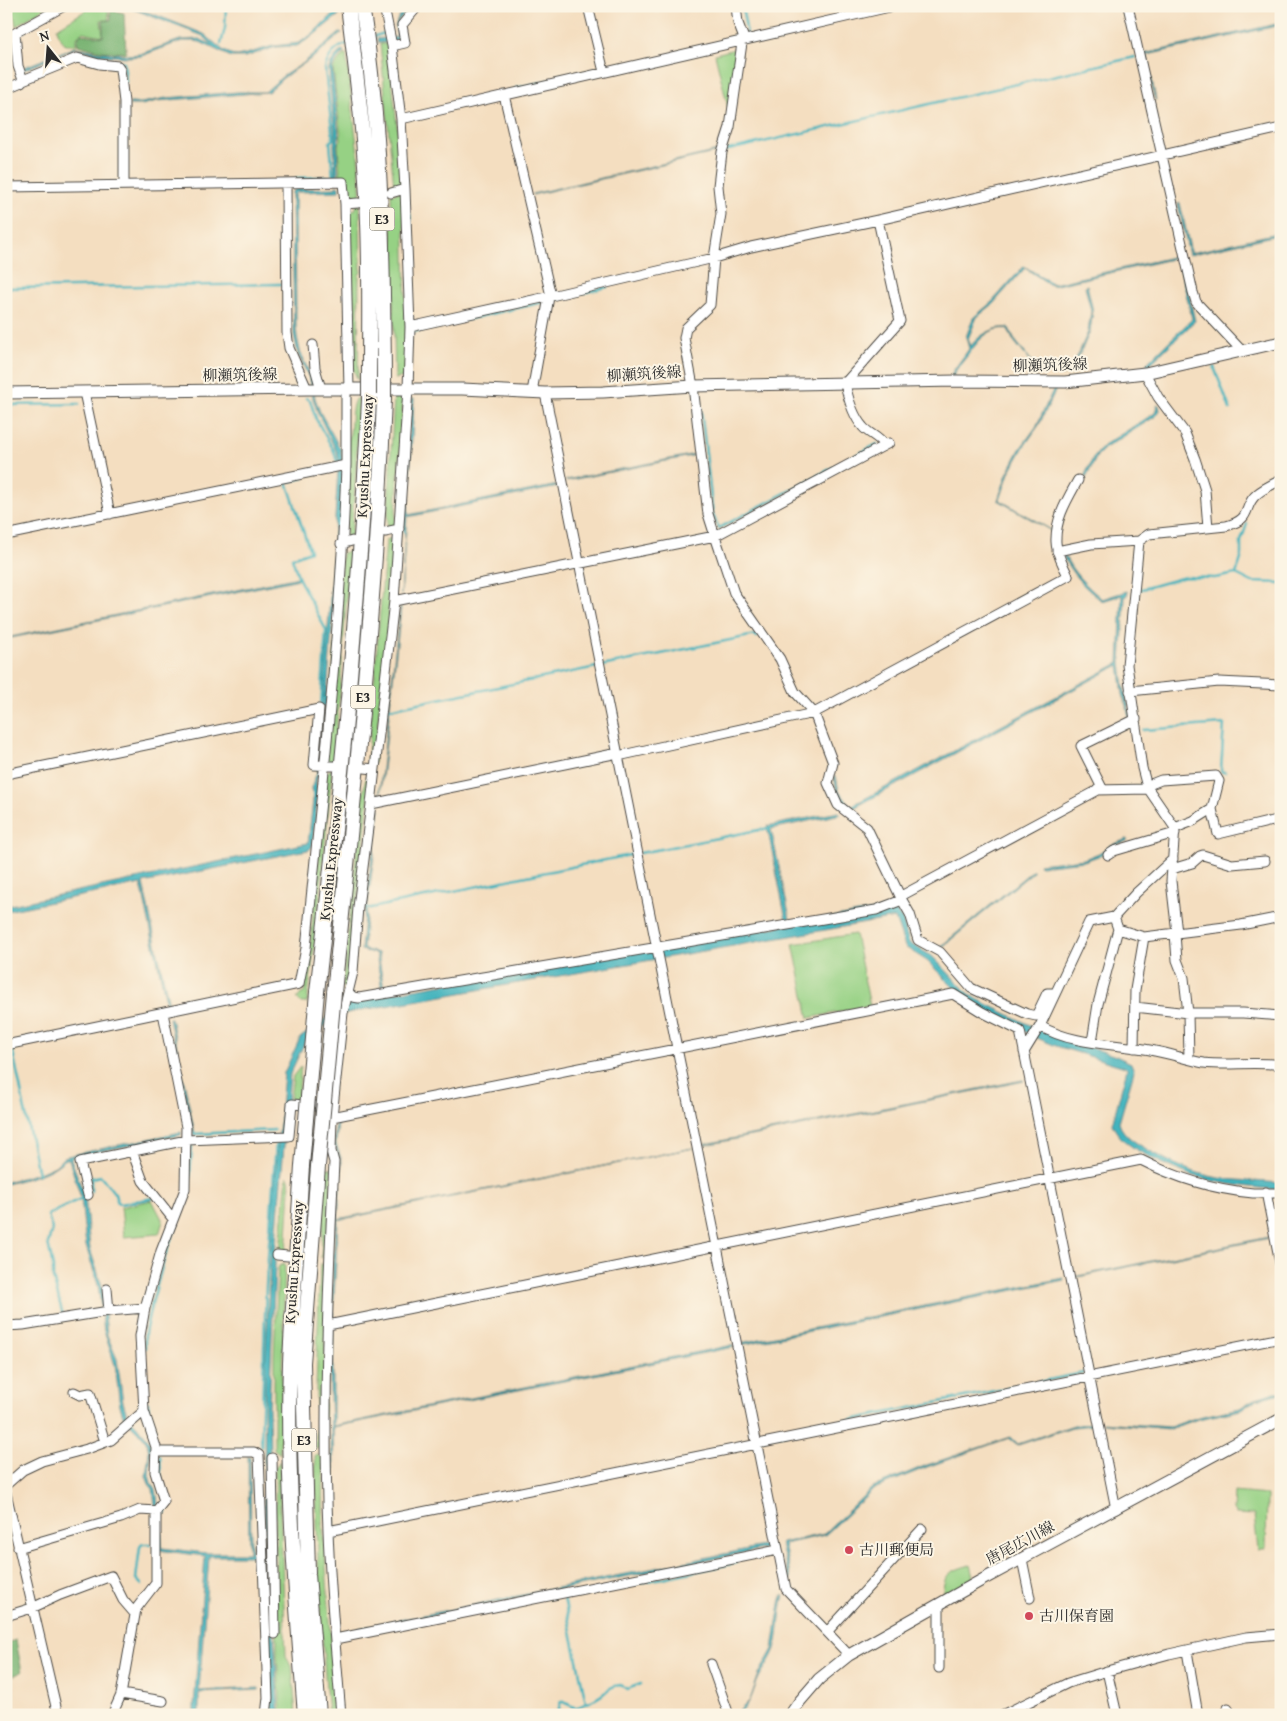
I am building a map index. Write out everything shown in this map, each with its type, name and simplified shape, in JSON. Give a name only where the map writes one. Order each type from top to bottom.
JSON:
[{"type":"highway","name":"Kyushu Expressway","points":[[305,1715],[294,1574],[290,1469],[290,1364],[302,1166],[317,992],[341,784],[364,499],[369,399],[368,214],[362,125],[348,6]]},
{"type":"highway","name":"Kyushu Expressway","points":[[319,1715],[308,1574],[303,1363],[318,1166],[341,993],[372,603],[384,399],[382,221],[371,60],[362,6]]},
{"type":"main road","name":"柳瀬筑後線","points":[[6,393],[462,389],[545,393],[603,392],[693,386],[1065,382],[1145,373],[1281,342]]},
{"type":"main road","name":"唐尾広川線","points":[[790,1715],[819,1679],[849,1655],[939,1604],[1281,1419]]},
{"type":"street","points":[[23,80],[10,35],[64,6]]},
{"type":"street","points":[[341,1715],[328,1531],[326,1452],[328,1325],[325,1261],[334,1162],[331,1151],[333,1112],[343,1013],[341,993],[353,972],[358,907],[394,602],[408,389],[410,327],[406,189],[401,119],[392,46],[384,6]]},
{"type":"street","points":[[392,46],[405,43],[402,25],[418,6]]},
{"type":"street","points":[[588,6],[604,72]]},
{"type":"street","points":[[736,6],[738,23],[743,36],[730,127],[722,152],[718,186],[721,214],[714,258],[710,305],[686,328],[684,338],[693,386],[708,514],[715,536],[734,593],[780,659],[796,692],[814,713],[833,763],[828,783],[838,805],[867,828],[910,914],[918,940],[940,952],[971,988],[1027,1014],[1036,1016],[1047,992],[1055,993]]},
{"type":"street","points":[[401,119],[894,6]]},
{"type":"street","points":[[1128,6],[1192,292],[1196,302],[1242,351]]},
{"type":"street","points":[[6,90],[23,80],[77,58],[99,64],[118,66],[124,102],[124,185]]},
{"type":"street","points":[[504,95],[550,296],[532,392]]},
{"type":"street","points":[[410,327],[714,258],[751,247],[1281,128]]},
{"type":"street","points":[[6,187],[343,182],[348,390],[342,466],[342,544],[324,765],[306,948],[299,984],[163,1014],[6,1045]]},
{"type":"street","points":[[286,183],[287,333],[289,348],[307,389]]},
{"type":"street","points":[[391,193],[406,189]]},
{"type":"street","points":[[345,204],[358,202]]},
{"type":"street","points":[[394,602],[715,536],[887,444],[863,428],[849,400],[845,384],[900,321],[878,220]]},
{"type":"street","points":[[313,345],[315,368],[320,389]]},
{"type":"street","points":[[1145,373],[1158,397],[1185,433],[1196,459],[1205,490],[1208,528]]},
{"type":"street","points":[[84,392],[110,514]]},
{"type":"street","points":[[545,393],[786,1589],[849,1655]]},
{"type":"street","points":[[6,535],[342,466]]},
{"type":"street","points":[[371,804],[618,755],[814,713],[1068,576],[1057,551],[1059,514],[1079,480]]},
{"type":"street","points":[[1057,551],[1091,544],[1139,540],[1150,534],[1236,524],[1246,515],[1251,501],[1256,494],[1281,480]]},
{"type":"street","points":[[386,532],[399,529]]},
{"type":"street","points":[[1139,540],[1126,665],[1136,719],[1142,768],[1147,787],[1175,830],[1171,881],[1177,960],[1184,978],[1188,1013],[1189,1059]]},
{"type":"street","points":[[342,544],[352,541]]},
{"type":"street","points":[[1130,691],[1219,682],[1281,685]]},
{"type":"street","points":[[6,774],[319,709],[314,765],[334,766]]},
{"type":"street","points":[[341,993],[359,998],[876,910],[902,898],[1102,788],[1081,746],[1136,719]]},
{"type":"street","points":[[364,768],[375,769]]},
{"type":"street","points":[[1097,790],[1147,787],[1162,780],[1216,776],[1219,781],[1212,809],[1218,834],[1281,819]]},
{"type":"street","points":[[1108,856],[1114,851],[1175,830],[1212,809]]},
{"type":"street","points":[[1024,1052],[1040,1026],[1089,922],[1114,916],[1136,893],[1173,864],[1192,863],[1203,855],[1232,864],[1265,861]]},
{"type":"street","points":[[1092,1042],[1098,1004],[1118,929],[1114,916]]},
{"type":"street","points":[[1118,929],[1144,938],[1281,917]]},
{"type":"street","points":[[1134,1048],[1135,990],[1144,938]]},
{"type":"street","points":[[88,1195],[80,1162],[187,1140],[289,1136],[292,1104],[333,1112],[953,994],[982,1012],[1020,1031],[1048,1178],[1116,1508]]},
{"type":"street","points":[[1136,1007],[1188,1013],[1243,1013],[1281,1016]]},
{"type":"street","points":[[112,1715],[121,1694],[136,1609],[156,1583],[156,1511],[164,1501],[155,1472],[156,1447],[144,1411],[140,1336],[145,1308],[161,1251],[185,1189],[187,1140],[163,1014]]},
{"type":"street","points":[[1040,1026],[1052,1033],[1092,1042],[1155,1051],[1205,1063],[1281,1065]]},
{"type":"street","points":[[132,1152],[143,1181],[173,1219]]},
{"type":"street","points":[[328,1325],[1141,1160],[1197,1184],[1255,1193],[1281,1193]]},
{"type":"street","points":[[1266,1192],[1281,1268]]},
{"type":"street","points":[[277,1255],[288,1256]]},
{"type":"street","points":[[107,1289],[109,1311]]},
{"type":"street","points":[[6,1326],[109,1311],[145,1308]]},
{"type":"street","points":[[328,1531],[1281,1338]]},
{"type":"street","points":[[74,1392],[80,1395],[90,1393],[105,1442]]},
{"type":"street","points":[[6,1484],[23,1470],[42,1461],[111,1440],[144,1411]]},
{"type":"street","points":[[156,1452],[254,1452],[259,1455],[268,1698],[266,1715]]},
{"type":"street","points":[[272,1458],[275,1634]]},
{"type":"street","points":[[6,1493],[9,1520],[18,1548],[58,1715]]},
{"type":"street","points":[[18,1548],[121,1518],[140,1510],[156,1511]]},
{"type":"street","points":[[827,1632],[922,1529]]},
{"type":"street","points":[[335,1639],[778,1550]]},
{"type":"street","points":[[1022,1559],[1030,1598]]},
{"type":"street","points":[[6,1616],[32,1608],[60,1595],[111,1576],[123,1600],[135,1614]]},
{"type":"street","points":[[939,1604],[939,1668]]},
{"type":"street","points":[[1002,1715],[1068,1683],[1106,1671],[1246,1638],[1281,1634]]},
{"type":"street","points":[[1187,1651],[1198,1715]]},
{"type":"street","points":[[711,1664],[729,1715]]},
{"type":"street","points":[[1106,1671],[1117,1715]]},
{"type":"street","points":[[121,1694],[163,1701]]},
{"type":"green space","points":[[48,6],[16,26],[13,8]]},
{"type":"green space","points":[[93,6],[108,9],[109,20],[101,20],[103,36],[82,32],[76,39],[76,45],[65,45],[58,34],[57,28]]},
{"type":"green space","points":[[110,10],[124,13],[126,53],[100,51],[78,45],[77,40],[81,34],[103,37],[103,21],[111,20]]},
{"type":"green space","points":[[380,44],[388,44],[404,189],[392,191],[394,186]]},
{"type":"green space","points":[[739,48],[730,116],[715,54]]},
{"type":"green space","points":[[346,54],[358,154],[361,201],[348,202],[345,178],[340,177],[338,145],[341,139],[333,69],[342,56]]},
{"type":"green space","points":[[404,191],[407,372],[404,377],[395,379],[391,194]]},
{"type":"green space","points":[[360,204],[361,272],[359,275],[358,381],[352,366],[349,211],[356,209],[356,205]]},
{"type":"green space","points":[[394,396],[399,397],[403,402],[395,526],[387,529]]},
{"type":"green space","points":[[359,398],[351,540],[346,541],[348,441],[353,404],[355,399]]},
{"type":"green space","points":[[396,537],[374,763],[370,766],[368,757],[386,540]]},
{"type":"green space","points":[[350,551],[333,762],[326,761],[342,553]]},
{"type":"green space","points":[[332,770],[315,945],[307,1003],[301,1003],[297,999],[304,993],[305,987],[302,983],[309,954],[327,772]]},
{"type":"green space","points":[[367,772],[371,778],[351,965],[345,988],[342,987],[362,799]]},
{"type":"green space","points":[[855,934],[870,1006],[809,1018],[793,944]]},
{"type":"green space","points":[[301,1066],[298,1101],[290,1099],[293,1076]]},
{"type":"green space","points":[[328,1168],[332,1169],[327,1253],[321,1258],[326,1170]]},
{"type":"green space","points":[[287,1176],[290,1189],[286,1253],[280,1250]]},
{"type":"green space","points":[[152,1200],[163,1221],[159,1234],[124,1237],[121,1207]]},
{"type":"green space","points":[[285,1264],[280,1454],[274,1449],[274,1354],[278,1269],[279,1266]]},
{"type":"green space","points":[[320,1264],[326,1265],[324,1446],[316,1449],[316,1389]]},
{"type":"green space","points":[[315,1455],[324,1460],[323,1526],[337,1715],[328,1715],[319,1595]]},
{"type":"green space","points":[[280,1461],[286,1656],[292,1666],[296,1715],[281,1715],[277,1657],[275,1468]]},
{"type":"green space","points":[[1234,1492],[1267,1495],[1266,1548],[1258,1550],[1254,1515],[1236,1514],[1233,1509]]},
{"type":"green space","points":[[970,1565],[974,1581],[943,1597],[946,1578],[957,1569]]},
{"type":"green space","points":[[16,1640],[22,1672],[6,1679],[6,1643]]},
{"type":"water","points":[[125,6],[153,14],[204,34],[224,51],[236,56],[273,46],[299,43],[311,35],[338,10],[339,15],[297,46],[276,47],[245,57],[231,57],[200,42],[182,41],[141,56],[127,57],[99,55],[76,48],[23,70],[22,68],[75,47],[129,55],[140,54],[180,40],[199,39],[213,45],[203,36]]},
{"type":"water","points":[[408,6],[412,6],[398,21],[402,40],[378,43],[377,39],[397,37],[397,20]]},
{"type":"water","points":[[1281,23],[1281,25],[1147,55],[1155,100],[1144,54]]},
{"type":"water","points":[[341,32],[315,56],[283,78],[268,92],[129,105],[130,103],[141,103],[166,98],[238,92],[265,92]]},
{"type":"water","points":[[343,50],[344,53],[340,55],[332,68],[339,138],[337,145],[338,178],[335,178],[335,138],[329,69],[334,58]]},
{"type":"water","points":[[718,152],[532,195],[532,194]]},
{"type":"water","points":[[336,186],[339,186],[339,191],[297,192],[295,194],[296,327],[301,355],[313,380],[315,398],[320,412],[341,450],[343,462],[339,462],[337,452],[318,413],[310,380],[298,354],[294,335],[292,192],[296,189],[336,188]]},
{"type":"water","points":[[1180,203],[1191,253],[1281,232],[1281,234],[1189,255],[1178,204]]},
{"type":"water","points":[[1177,254],[1180,257],[1052,286],[1025,268],[992,305],[977,317],[968,339],[971,346],[978,338],[988,332],[998,328],[1009,328],[1014,339],[1034,364],[1049,365],[1057,368],[1057,370],[1049,367],[1034,366],[1013,340],[1008,329],[1001,329],[994,330],[982,338],[957,368],[953,377],[951,377],[953,371],[969,349],[966,337],[973,318],[992,302],[1024,266],[1053,284],[1177,256]]},
{"type":"water","points":[[1179,263],[1182,263],[1195,321],[1148,366],[1146,364],[1192,319]]},
{"type":"water","points":[[1087,285],[1093,311],[1090,331],[1073,370],[1066,370],[1063,376],[1063,368],[1072,368],[1088,332],[1091,311],[1085,286]]},
{"type":"water","points":[[1055,386],[1057,387],[1039,425],[1009,473],[1000,500],[1053,532],[998,500],[1007,474],[1020,449],[1036,427]]},
{"type":"water","points":[[411,399],[414,399],[408,515],[558,485],[558,487],[407,517],[401,595],[405,534],[402,531]]},
{"type":"water","points":[[1157,405],[1159,405],[1160,410],[1156,416],[1105,448],[1097,456],[1086,478],[1084,477],[1093,458],[1104,445],[1155,413]]},
{"type":"water","points":[[696,455],[566,481],[566,480]]},
{"type":"water","points":[[344,469],[322,761],[316,782],[318,796],[312,847],[309,850],[143,883],[169,1005],[167,1006],[141,884],[6,911],[6,906],[308,843],[313,801],[312,786],[317,772],[323,705],[338,471]]},
{"type":"water","points":[[1064,553],[1075,572],[1102,599],[1127,591],[1128,593],[1125,597],[1121,663],[1131,717],[1129,717],[1123,694],[1119,665],[850,810],[837,792],[834,776],[836,776],[839,791],[851,806],[1119,663],[1122,595],[1102,601],[1084,586],[1074,574],[1062,554]]},
{"type":"water","points":[[299,577],[299,579],[6,639],[6,638]]},
{"type":"water","points":[[400,607],[401,608],[379,796]]},
{"type":"water","points":[[379,809],[363,949],[378,953],[384,989],[382,989],[376,954],[361,950],[365,905]]},
{"type":"water","points":[[839,812],[841,814],[771,829],[790,919],[786,920],[767,826]]},
{"type":"water","points":[[1127,839],[1127,841],[1111,846],[1101,855],[1084,861],[1040,866],[1039,864],[1084,859],[1099,853],[1111,845]]},
{"type":"water","points":[[1033,870],[1034,871],[940,947]]},
{"type":"water","points":[[893,907],[903,920],[909,943],[932,956],[966,991],[977,999],[1042,1031],[1116,1056],[1131,1063],[1134,1071],[1119,1123],[1124,1132],[1141,1146],[1174,1164],[1192,1171],[1219,1178],[1281,1183],[1281,1190],[1228,1184],[1197,1177],[1165,1165],[1132,1147],[1118,1135],[1112,1124],[1127,1069],[1125,1067],[1056,1046],[979,1007],[959,993],[927,961],[905,947],[895,918],[339,1015],[305,1042],[290,1074],[276,1241],[269,1409],[274,1634],[279,1715],[272,1715],[264,1505],[265,1370],[273,1203],[284,1073],[300,1038],[350,1000]]},
{"type":"water","points":[[169,1018],[171,1018],[195,1134],[193,1131]]},
{"type":"water","points":[[1024,1081],[701,1146],[701,1145]]},
{"type":"water","points":[[336,1121],[338,1121],[336,1144],[342,1161],[338,1219],[693,1148],[338,1220],[332,1319],[333,1261],[341,1161],[334,1145]]},
{"type":"water","points":[[181,1132],[181,1135],[72,1157],[71,1159],[85,1197],[90,1249],[102,1286],[107,1335],[117,1359],[123,1402],[127,1415],[148,1439],[151,1446],[149,1475],[151,1483],[156,1489],[161,1515],[162,1548],[207,1553],[249,1553],[248,1456],[250,1456],[251,1553],[254,1553],[255,1556],[209,1556],[199,1691],[259,1688],[259,1690],[199,1693],[199,1715],[194,1715],[194,1706],[205,1556],[158,1550],[159,1513],[155,1505],[153,1489],[146,1476],[149,1452],[147,1443],[124,1418],[120,1406],[115,1365],[104,1331],[98,1285],[86,1246],[81,1198],[69,1159],[65,1159],[52,1169],[30,1178],[6,1184],[6,1182],[39,1173],[55,1166],[64,1157]]},
{"type":"water","points":[[1269,1238],[1073,1278],[1073,1277]]},
{"type":"water","points":[[1064,1278],[1064,1280],[740,1345],[740,1343]]},
{"type":"water","points":[[331,1328],[333,1328],[333,1426],[733,1345],[734,1347],[333,1427],[335,1525],[333,1525],[330,1386]]},
{"type":"water","points":[[1275,1392],[1281,1393],[1257,1399],[1241,1410],[1198,1419],[1170,1429],[1102,1422],[1170,1427],[1198,1417],[1240,1408],[1256,1398]]},
{"type":"water","points":[[1094,1423],[1094,1425],[1072,1427],[1018,1445],[1009,1438],[927,1467],[874,1489],[825,1535],[784,1544],[791,1580],[789,1580],[781,1543],[824,1534],[873,1487],[927,1465],[1011,1437],[1018,1444],[1074,1425]]},
{"type":"water","points":[[768,1545],[768,1548],[340,1634],[340,1632]]},
{"type":"water","points":[[782,1595],[784,1596],[776,1646],[750,1700],[759,1674],[773,1649]]},
{"type":"water","points":[[750,1700],[738,1715],[735,1715]]},
{"type":"waterway","points":[[221,44],[225,28],[226,6]]},
{"type":"waterway","points":[[742,6],[747,34]]},
{"type":"waterway","points":[[372,37],[385,33]]},
{"type":"waterway","points":[[296,178],[333,177],[330,142],[333,139],[325,69],[333,53],[339,47],[347,44]]},
{"type":"waterway","points":[[69,57],[76,53],[80,54]]},
{"type":"waterway","points":[[724,151],[1135,57]]},
{"type":"waterway","points":[[109,61],[124,62],[126,82]]},
{"type":"waterway","points":[[516,88],[601,69]]},
{"type":"waterway","points":[[410,214],[411,238]]},
{"type":"waterway","points":[[6,288],[281,284]]},
{"type":"waterway","points":[[557,299],[607,287]]},
{"type":"waterway","points":[[413,332],[544,302]]},
{"type":"waterway","points":[[1214,367],[1230,409]]},
{"type":"waterway","points":[[699,391],[713,515],[719,528],[877,444]]},
{"type":"waterway","points":[[306,398],[310,400],[316,419],[334,451],[337,462]]},
{"type":"waterway","points":[[6,405],[79,404]]},
{"type":"waterway","points":[[303,478],[287,482],[310,551],[292,558],[299,579],[326,630],[321,706]]},
{"type":"waterway","points":[[1138,590],[1185,577],[1215,578],[1236,574],[1241,559],[1241,541],[1247,524]]},
{"type":"waterway","points":[[1236,574],[1252,582],[1281,583]]},
{"type":"waterway","points":[[389,709],[755,635],[757,637]]},
{"type":"waterway","points":[[1143,730],[1224,724],[1221,770],[1225,772]]},
{"type":"waterway","points":[[640,853],[769,828]]},
{"type":"waterway","points":[[366,909],[635,854]]},
{"type":"waterway","points":[[12,1047],[38,1174]]},
{"type":"waterway","points":[[194,1132],[195,1134],[275,1130]]},
{"type":"waterway","points":[[261,1446],[266,1286],[276,1143]]},
{"type":"waterway","points":[[145,1348],[145,1333],[149,1314],[166,1253],[189,1193],[192,1146]]},
{"type":"waterway","points":[[91,1191],[91,1178],[101,1176],[120,1204],[153,1198]]},
{"type":"waterway","points":[[63,1315],[53,1278],[53,1267],[48,1243],[52,1229],[48,1215],[82,1198]]},
{"type":"waterway","points":[[762,1438],[1083,1373]]},
{"type":"waterway","points":[[148,1403],[149,1415]]},
{"type":"waterway","points":[[160,1456],[161,1478]]},
{"type":"waterway","points":[[161,1515],[166,1512],[166,1503]]},
{"type":"waterway","points":[[334,1535],[335,1540]]},
{"type":"waterway","points":[[142,1585],[136,1579],[140,1547],[142,1544],[150,1544]]},
{"type":"waterway","points":[[586,1703],[564,1598],[736,1563]]},
{"type":"waterway","points":[[557,1715],[561,1701],[576,1708],[597,1698],[614,1686],[620,1685],[627,1689],[641,1684]]},
{"type":"place","name":"古川郵便局","points":[[849,1550]]},
{"type":"place","name":"古川保育園","points":[[1029,1616]]}]
